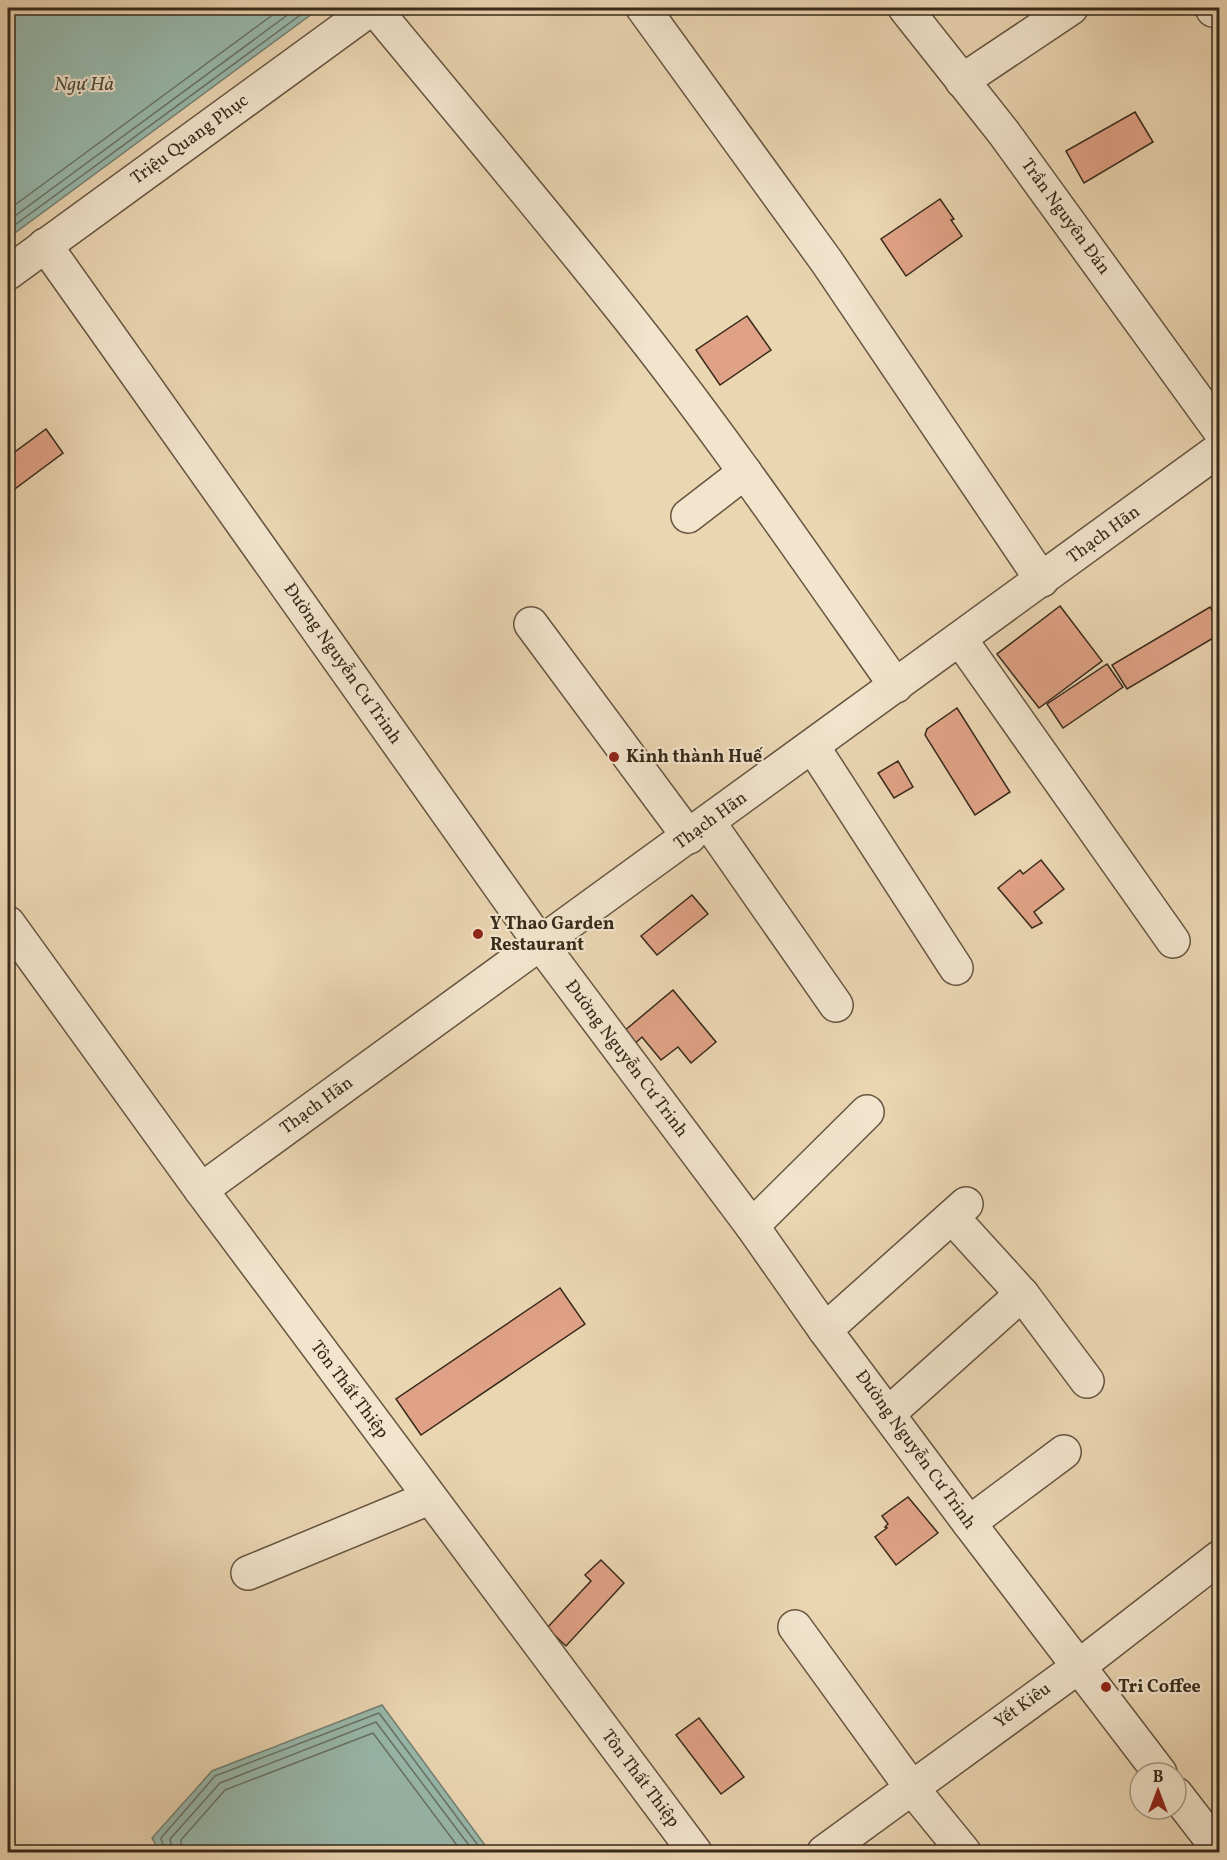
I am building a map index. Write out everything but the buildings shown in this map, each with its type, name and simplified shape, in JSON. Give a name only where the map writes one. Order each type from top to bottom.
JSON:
[{"type":"street","name":"Triệu Quang Phục","points":[[8,273],[373,8]]},
{"type":"street","points":[[373,8],[616,302],[745,472],[896,686]]},
{"type":"street","points":[[644,8],[827,262],[1042,580]]},
{"type":"street","name":"Trần Nguyên Đán","points":[[905,8],[1004,133],[1220,431]]},
{"type":"street","points":[[962,81],[1071,8]]},
{"type":"street","name":"Đường Nguyễn Cư Trinh","points":[[45,245],[540,943],[752,1226],[825,1330],[969,1523],[1151,1761]]},
{"type":"street","name":"Thạch Hãn","points":[[201,1191],[1220,449]]},
{"type":"street","points":[[688,516],[745,472]]},
{"type":"street","points":[[531,624],[699,830],[836,1005]]},
{"type":"street","points":[[960,639],[1173,941]]},
{"type":"street","points":[[813,747],[956,968]]},
{"type":"street","name":"Tôn Thất Thiệp","points":[[8,923],[201,1191],[695,1852]]},
{"type":"street","points":[[752,1226],[867,1112]]},
{"type":"street","points":[[825,1330],[959,1211],[1087,1381]]},
{"type":"street","points":[[889,1413],[1022,1294]]},
{"type":"street","points":[[969,1523],[1064,1452]]},
{"type":"street","points":[[248,1573],[429,1498]]},
{"type":"street","name":"Yết Kiêu","points":[[824,1852],[1078,1666],[1215,1570]]},
{"type":"street","points":[[795,1627],[911,1787],[964,1852]]},
{"type":"street","points":[[1188,1810],[1220,1851]]},
{"type":"water","name":"Ngự Hà","points":[[8,8],[320,8],[8,238]]},
{"type":"water","points":[[382,1705],[490,1852],[160,1852],[152,1838],[212,1771]]},
{"type":"place","name":"Kinh thành Huế","points":[[614,757]]},
{"type":"place","name":"Y Thao Garden Restaurant","points":[[478,934]]},
{"type":"place","name":"Tri Coffee","points":[[1106,1687]]}]
